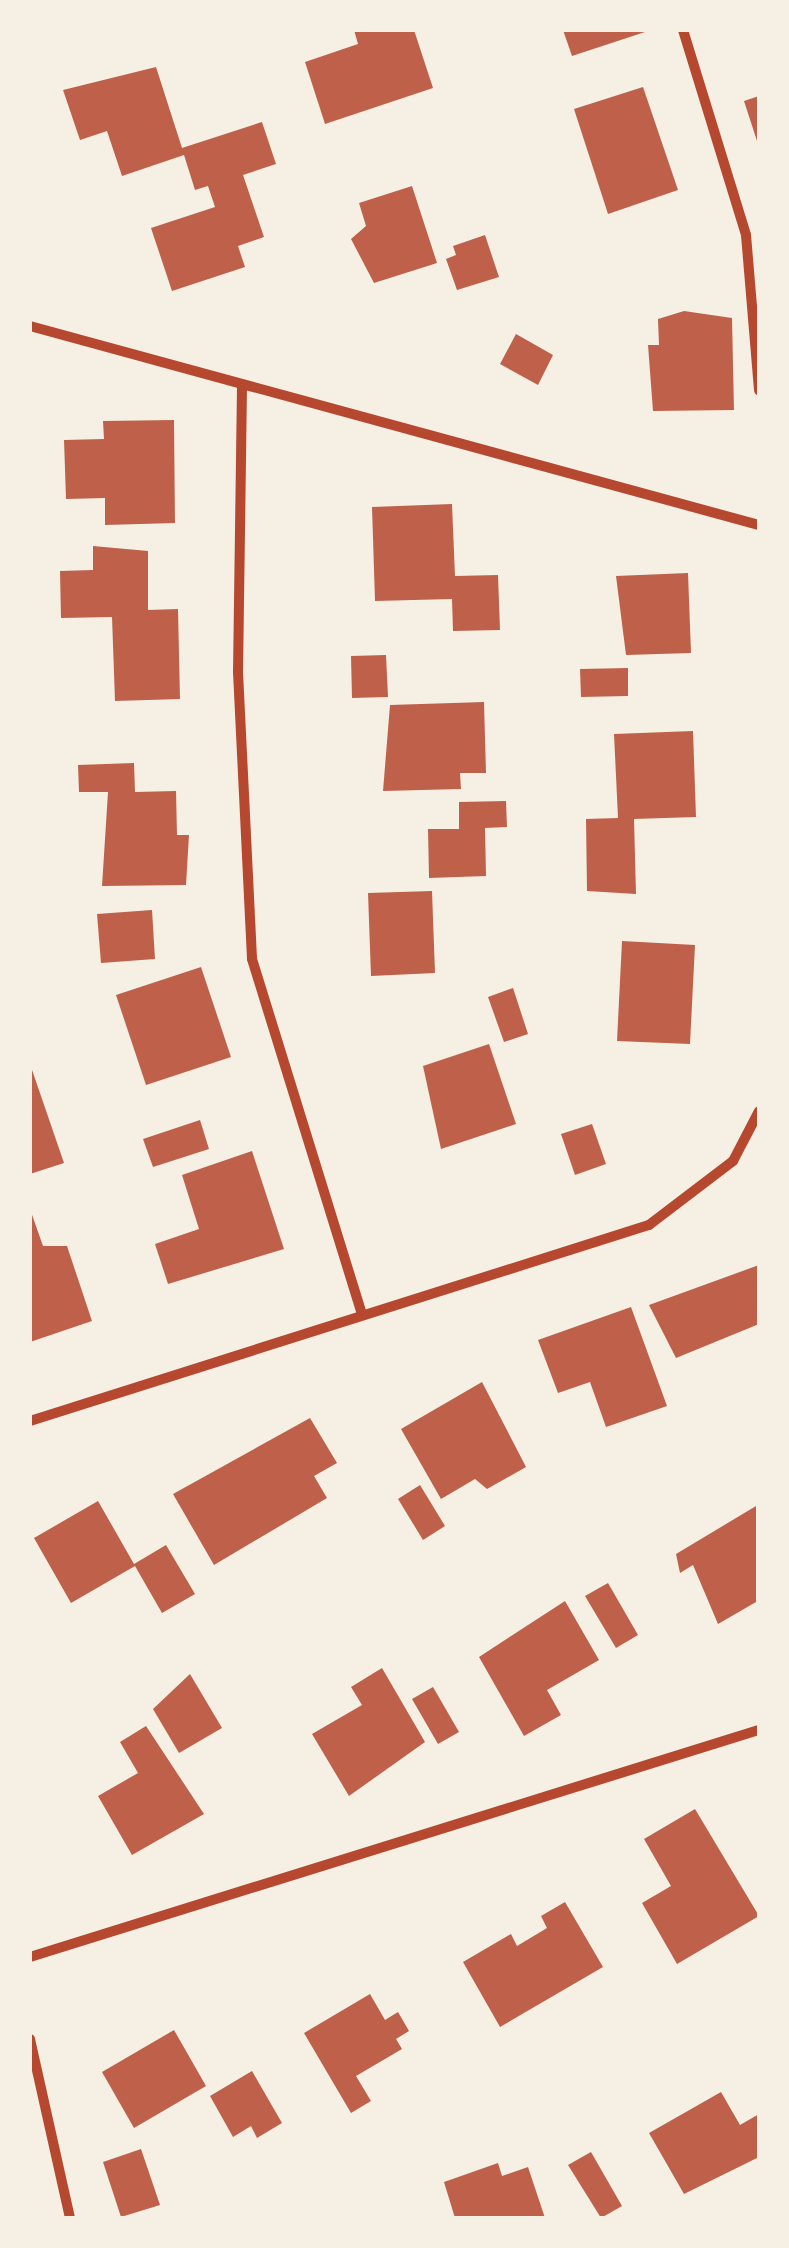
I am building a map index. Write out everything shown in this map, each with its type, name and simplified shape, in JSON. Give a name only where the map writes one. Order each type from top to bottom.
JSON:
[{"type":"street","points":[[683,30],[746,235],[759,390]]},
{"type":"street","points":[[30,326],[242,387],[759,525]]},
{"type":"street","points":[[242,387],[238,672],[252,958],[360,1312]]},
{"type":"street","points":[[30,1421],[360,1312],[649,1225],[733,1161],[759,1111]]},
{"type":"street","points":[[30,1957],[759,1730]]},
{"type":"street","points":[[30,2038],[70,2218]]},
{"type":"building","points":[[354,30],[414,30],[433,88],[325,124],[305,62],[358,44]]},
{"type":"building","points":[[563,30],[648,30],[648,31],[572,56]]},
{"type":"building","points":[[156,67],[182,148],[262,122],[276,164],[243,175],[264,237],[238,246],[245,267],[172,291],[151,228],[215,207],[208,186],[195,190],[184,155],[122,176],[107,131],[80,140],[63,90]]},
{"type":"building","points":[[643,87],[678,190],[608,214],[574,109]]},
{"type":"building","points":[[759,96],[759,144],[758,144],[744,101]]},
{"type":"building","points":[[412,186],[437,263],[374,283],[351,239],[366,226],[359,203]]},
{"type":"building","points":[[485,235],[499,277],[457,290],[446,259],[456,255],[453,246]]},
{"type":"building","points":[[684,311],[732,318],[734,410],[653,411],[648,345],[659,345],[658,319]]},
{"type":"building","points":[[516,334],[553,355],[538,385],[500,364]]},
{"type":"building","points":[[174,420],[175,523],[105,525],[105,498],[66,499],[64,440],[104,439],[103,421]]},
{"type":"building","points":[[452,504],[455,576],[498,575],[500,630],[453,631],[452,599],[375,601],[372,507]]},
{"type":"building","points":[[93,546],[148,551],[148,610],[178,609],[180,699],[115,701],[112,617],[61,618],[60,571],[93,570]]},
{"type":"building","points":[[688,573],[691,653],[626,655],[616,576]]},
{"type":"building","points":[[386,655],[388,697],[352,698],[351,656]]},
{"type":"building","points":[[628,668],[628,696],[581,697],[580,669]]},
{"type":"building","points":[[484,702],[486,773],[460,773],[461,789],[383,791],[390,705]]},
{"type":"building","points":[[693,731],[696,817],[634,819],[636,894],[587,891],[586,819],[618,818],[614,734]]},
{"type":"building","points":[[134,763],[135,792],[176,791],[177,835],[189,835],[186,885],[102,886],[108,792],[79,792],[78,765]]},
{"type":"building","points":[[506,801],[507,827],[485,828],[486,876],[429,878],[428,829],[459,829],[459,802]]},
{"type":"building","points":[[432,891],[435,973],[371,976],[368,893]]},
{"type":"building","points":[[152,910],[155,959],[101,963],[97,914]]},
{"type":"building","points":[[622,941],[695,945],[690,1044],[617,1041]]},
{"type":"building","points":[[201,967],[231,1057],[146,1085],[116,995]]},
{"type":"building","points":[[513,988],[528,1034],[504,1042],[488,997]]},
{"type":"building","points":[[489,1044],[516,1124],[441,1149],[423,1066]]},
{"type":"building","points":[[30,1064],[64,1163],[30,1174]]},
{"type":"building","points":[[200,1120],[209,1149],[153,1167],[143,1139]]},
{"type":"building","points":[[592,1124],[606,1164],[575,1175],[561,1134]]},
{"type":"building","points":[[252,1151],[284,1249],[168,1284],[155,1244],[199,1229],[182,1175]]},
{"type":"building","points":[[30,1209],[43,1246],[67,1246],[92,1321],[30,1342]]},
{"type":"building","points":[[759,1265],[759,1324],[676,1358],[649,1305]]},
{"type":"building","points":[[631,1307],[667,1406],[606,1427],[590,1382],[558,1393],[538,1340]]},
{"type":"building","points":[[482,1382],[526,1467],[487,1489],[475,1479],[441,1499],[401,1429]]},
{"type":"building","points":[[310,1418],[337,1463],[314,1476],[327,1498],[214,1565],[173,1494]]},
{"type":"building","points":[[420,1485],[445,1526],[423,1540],[398,1499]]},
{"type":"building","points":[[98,1501],[134,1564],[166,1545],[195,1594],[162,1613],[135,1566],[71,1603],[34,1538]]},
{"type":"building","points":[[756,1506],[756,1602],[718,1624],[693,1565],[680,1573],[676,1554]]},
{"type":"building","points":[[608,1583],[638,1635],[616,1648],[585,1596]]},
{"type":"building","points":[[565,1601],[599,1660],[547,1690],[561,1715],[524,1736],[479,1657]]},
{"type":"building","points":[[382,1668],[425,1742],[349,1796],[312,1734],[362,1705],[351,1687]]},
{"type":"building","points":[[190,1674],[222,1728],[179,1753],[153,1709]]},
{"type":"building","points":[[433,1687],[459,1732],[438,1744],[412,1699]]},
{"type":"building","points":[[146,1726],[204,1814],[132,1855],[98,1796],[138,1773],[120,1742]]},
{"type":"building","points":[[695,1809],[759,1916],[677,1964],[642,1903],[671,1886],[644,1839]]},
{"type":"building","points":[[565,1902],[603,1967],[500,2027],[463,1962],[511,1934],[517,1946],[547,1928],[541,1916]]},
{"type":"building","points":[[370,1994],[385,2020],[398,2012],[409,2031],[396,2039],[402,2049],[356,2076],[371,2101],[351,2113],[304,2033]]},
{"type":"building","points":[[174,2030],[206,2086],[134,2128],[102,2072]]},
{"type":"building","points":[[252,2071],[282,2123],[257,2138],[251,2126],[233,2137],[210,2096]]},
{"type":"building","points":[[721,2092],[740,2125],[759,2114],[759,2157],[684,2194],[649,2133]]},
{"type":"building","points":[[141,2149],[160,2205],[121,2217],[103,2162]]},
{"type":"building","points":[[591,2152],[622,2206],[601,2218],[568,2165]]},
{"type":"building","points":[[498,2163],[502,2176],[528,2167],[545,2218],[455,2218],[444,2182]]}]
